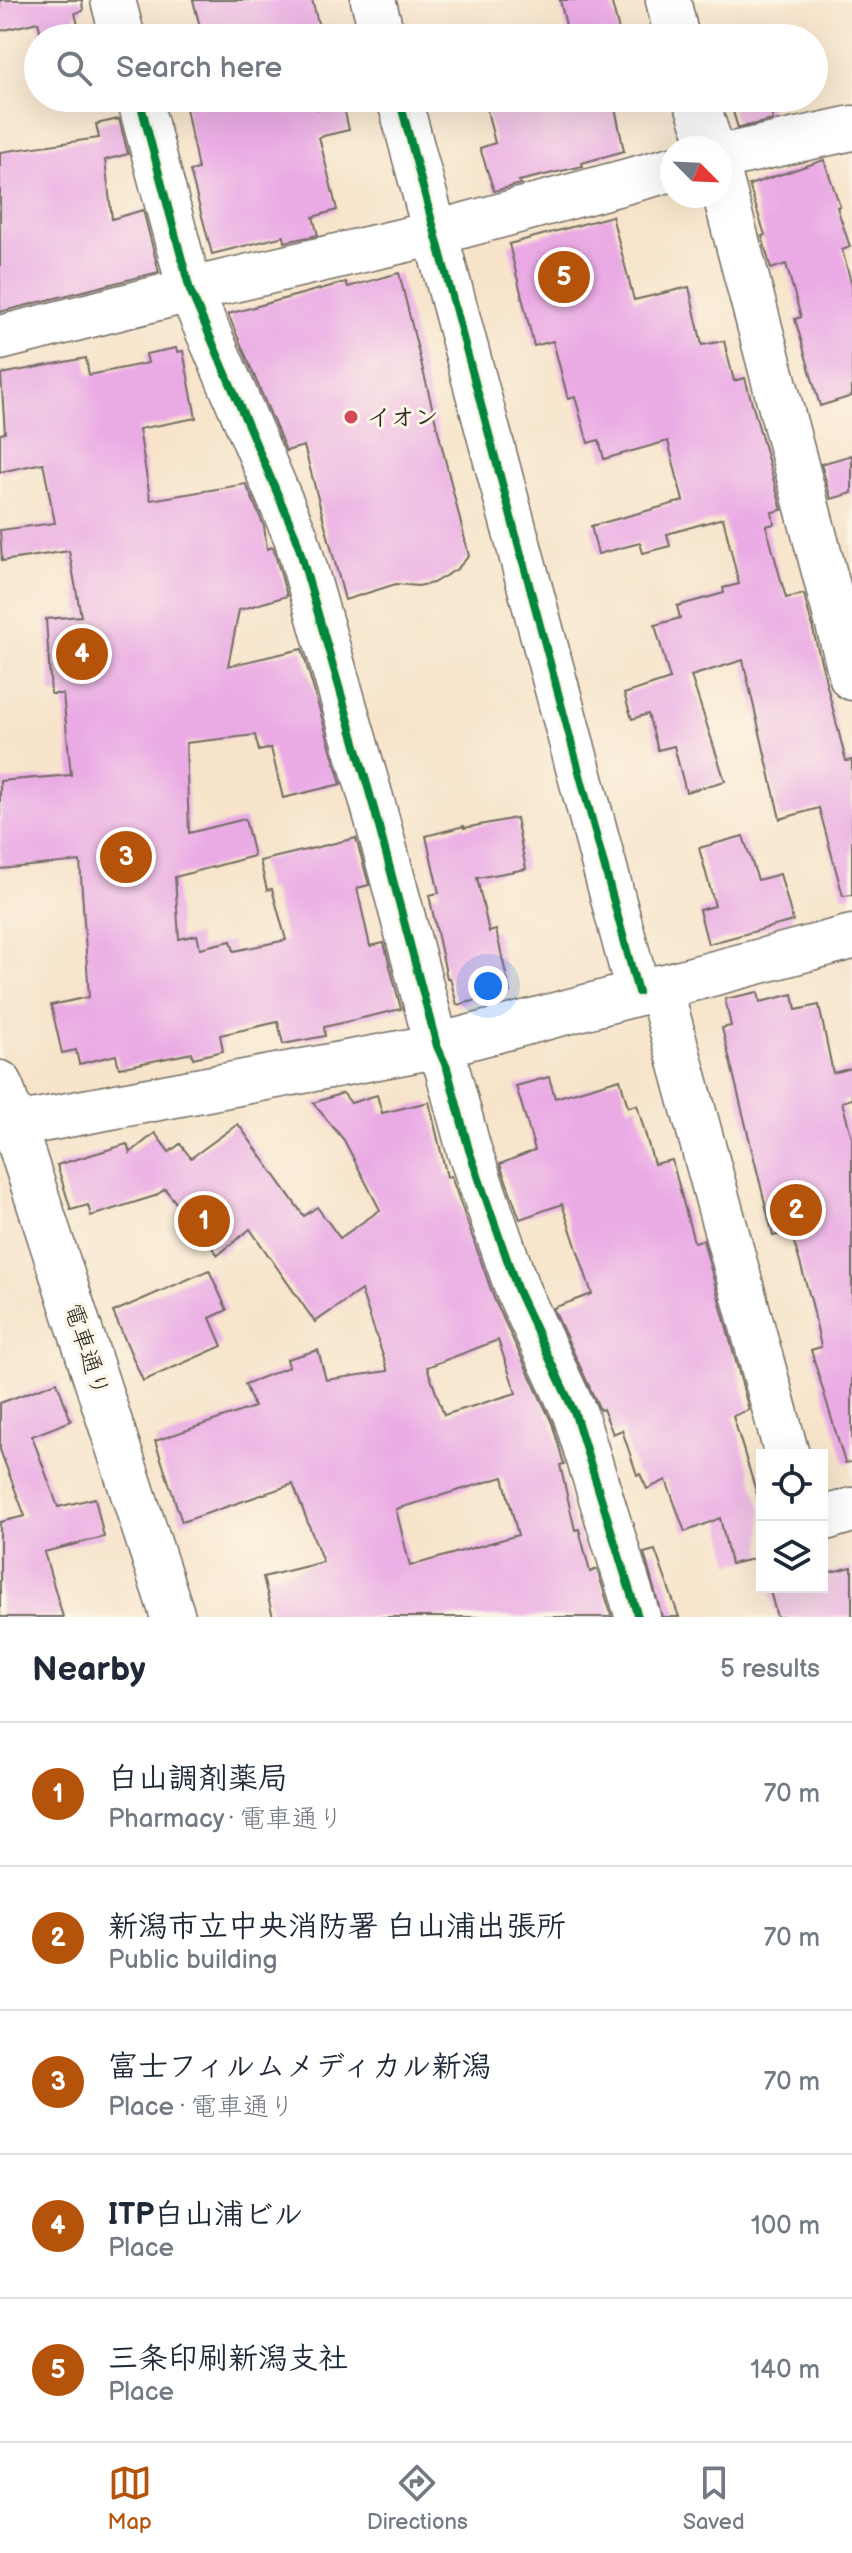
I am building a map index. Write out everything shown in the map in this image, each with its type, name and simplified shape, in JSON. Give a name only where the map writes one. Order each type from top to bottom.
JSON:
[{"type":"street","points":[[113,0],[119,24]]},
{"type":"street","points":[[373,0],[379,24]]},
{"type":"street","points":[[668,0],[674,24]]},
{"type":"street","points":[[143,112],[190,290],[296,537],[375,812],[437,1046],[447,1068],[469,1150],[518,1291],[575,1414],[638,1617]]},
{"type":"street","points":[[403,112],[649,989],[785,1449]]},
{"type":"street","points":[[700,112],[708,136]]},
{"type":"street","points":[[732,154],[852,128]]},
{"type":"street","points":[[0,338],[436,233],[660,172]]},
{"type":"street","points":[[728,208],[852,678]]},
{"type":"street","points":[[4,1100],[437,1046],[852,937]]},
{"type":"street","name":"電車通り","points":[[4,1100],[173,1617]]},
{"type":"street","points":[[828,1517],[852,1510]]},
{"type":"building","points":[[0,0],[82,0],[83,11],[75,13],[78,24],[38,22],[0,31]]},
{"type":"building","points":[[193,0],[312,0],[318,24],[199,24]]},
{"type":"building","points":[[560,0],[611,0],[617,24],[566,24]]},
{"type":"building","points":[[187,112],[345,112],[349,130],[319,137],[337,210],[313,217],[318,235],[285,242],[284,236],[212,254],[190,171],[198,169]]},
{"type":"building","points":[[487,112],[616,112],[624,151],[494,191],[480,148],[495,143]]},
{"type":"building","points":[[733,112],[771,112],[773,120],[738,128]]},
{"type":"building","points":[[119,119],[128,154],[105,160],[112,219],[143,210],[159,272],[0,312],[0,152],[99,138],[96,124]]},
{"type":"building","points":[[824,160],[850,247],[842,250],[852,285],[852,396],[820,406],[795,319],[801,317],[786,264],[771,269],[762,236],[765,235],[749,185]]},
{"type":"building","points":[[612,216],[634,300],[689,287],[702,345],[724,341],[734,381],[745,378],[782,510],[772,512],[774,524],[766,526],[786,598],[804,594],[846,761],[852,760],[852,895],[843,896],[819,808],[780,819],[743,660],[691,676],[725,781],[686,792],[674,746],[658,750],[648,714],[632,719],[624,694],[670,679],[655,625],[680,618],[677,606],[724,593],[723,588],[739,584],[723,518],[667,534],[670,546],[643,553],[640,543],[598,554],[591,526],[683,501],[668,441],[604,459],[599,440],[588,443],[575,397],[568,399],[553,341],[534,346],[509,244]]},
{"type":"building","name":"イオン","points":[[399,273],[469,556],[457,569],[433,583],[418,586],[396,584],[345,600],[304,446],[286,451],[228,314],[346,282],[348,287]]},
{"type":"building","points":[[176,348],[177,352],[183,351],[196,418],[139,429],[150,498],[246,484],[264,526],[267,549],[273,547],[287,596],[239,610],[228,666],[302,649],[341,784],[283,798],[271,748],[259,751],[255,735],[186,743],[189,833],[245,819],[254,856],[175,877],[179,939],[197,935],[200,948],[231,941],[234,951],[286,940],[272,889],[267,890],[260,861],[356,838],[369,885],[357,888],[370,946],[384,943],[401,1009],[324,1027],[325,1036],[283,1044],[278,1022],[220,1035],[223,1051],[193,1058],[192,1053],[119,1068],[116,1055],[79,1064],[76,1050],[62,1053],[51,1005],[89,997],[80,861],[0,869],[0,781],[71,775],[63,694],[51,694],[46,619],[81,616],[69,551],[2,561],[0,530],[55,523],[43,463],[0,472],[0,434],[5,433],[1,374],[86,358],[89,375],[148,363],[146,354]]},
{"type":"building","points":[[852,455],[852,493],[831,499],[821,464]]},
{"type":"building","points":[[516,818],[526,869],[477,878],[489,932],[496,930],[510,992],[457,1005],[450,978],[447,978],[429,895],[439,893],[426,836]]},
{"type":"building","points":[[743,836],[758,880],[780,874],[793,921],[708,944],[699,910],[715,906],[699,848]]},
{"type":"building","points":[[758,992],[760,1002],[793,994],[796,1010],[819,1005],[833,1073],[852,1068],[852,1099],[842,1102],[852,1138],[852,1462],[845,1463],[811,1350],[821,1347],[791,1232],[773,1236],[722,1028],[731,1026],[725,999]]},
{"type":"building","points":[[549,1077],[555,1098],[620,1079],[628,1107],[637,1105],[654,1164],[672,1160],[694,1242],[703,1240],[749,1410],[733,1416],[756,1491],[756,1558],[731,1564],[720,1518],[685,1532],[666,1480],[647,1489],[640,1474],[637,1475],[622,1430],[613,1434],[603,1409],[600,1410],[553,1308],[592,1294],[562,1204],[520,1219],[500,1164],[535,1150],[516,1086]]},
{"type":"building","points":[[343,1093],[351,1103],[377,1095],[382,1113],[429,1102],[447,1177],[451,1176],[495,1301],[552,1423],[564,1464],[560,1465],[575,1530],[579,1529],[590,1572],[597,1569],[612,1617],[273,1617],[263,1577],[323,1562],[293,1484],[182,1522],[155,1441],[254,1407],[245,1384],[289,1367],[287,1359],[318,1350],[326,1380],[388,1371],[361,1290],[315,1322],[250,1229],[218,1255],[165,1189],[155,1196],[91,1216],[88,1205],[71,1210],[57,1165],[127,1144],[130,1153],[155,1133],[169,1152],[180,1144],[191,1158],[238,1124],[304,1216],[317,1207],[340,1238],[380,1210],[344,1140],[313,1103]],"holes":[[[498,1340],[516,1393],[444,1415],[427,1367]],[[503,1477],[518,1535],[410,1566],[396,1509]]]},
{"type":"building","points":[[209,1270],[227,1310],[210,1318],[222,1346],[143,1381],[113,1312]]},
{"type":"building","points":[[57,1382],[71,1421],[32,1436],[58,1507],[95,1498],[104,1537],[44,1552],[63,1617],[0,1617],[0,1522],[25,1516],[0,1450],[0,1403]]},
{"type":"building","points":[[655,1550],[679,1617],[662,1617],[644,1553]]},
{"type":"building","points":[[852,1567],[852,1617],[777,1617],[771,1593],[828,1593],[828,1573]]},
{"type":"cycle path","points":[[143,112],[190,290],[296,537],[375,812],[437,1046],[447,1068],[469,1150],[518,1291],[575,1414],[638,1617]]},
{"type":"cycle path","points":[[403,112],[638,992]]},
{"type":"place","name":"三条印刷新潟支社","points":[[564,277]]},
{"type":"place","name":"イオン","points":[[351,417]]},
{"type":"place","name":"ITP白山浦ビル","points":[[82,654]]},
{"type":"place","name":"富士フィルムメディカル新潟","points":[[126,857]]},
{"type":"place","name":"新潟市立中央消防署 白山浦出張所","points":[[796,1210]]},
{"type":"place","name":"白山調剤薬局","points":[[204,1221]]}]
